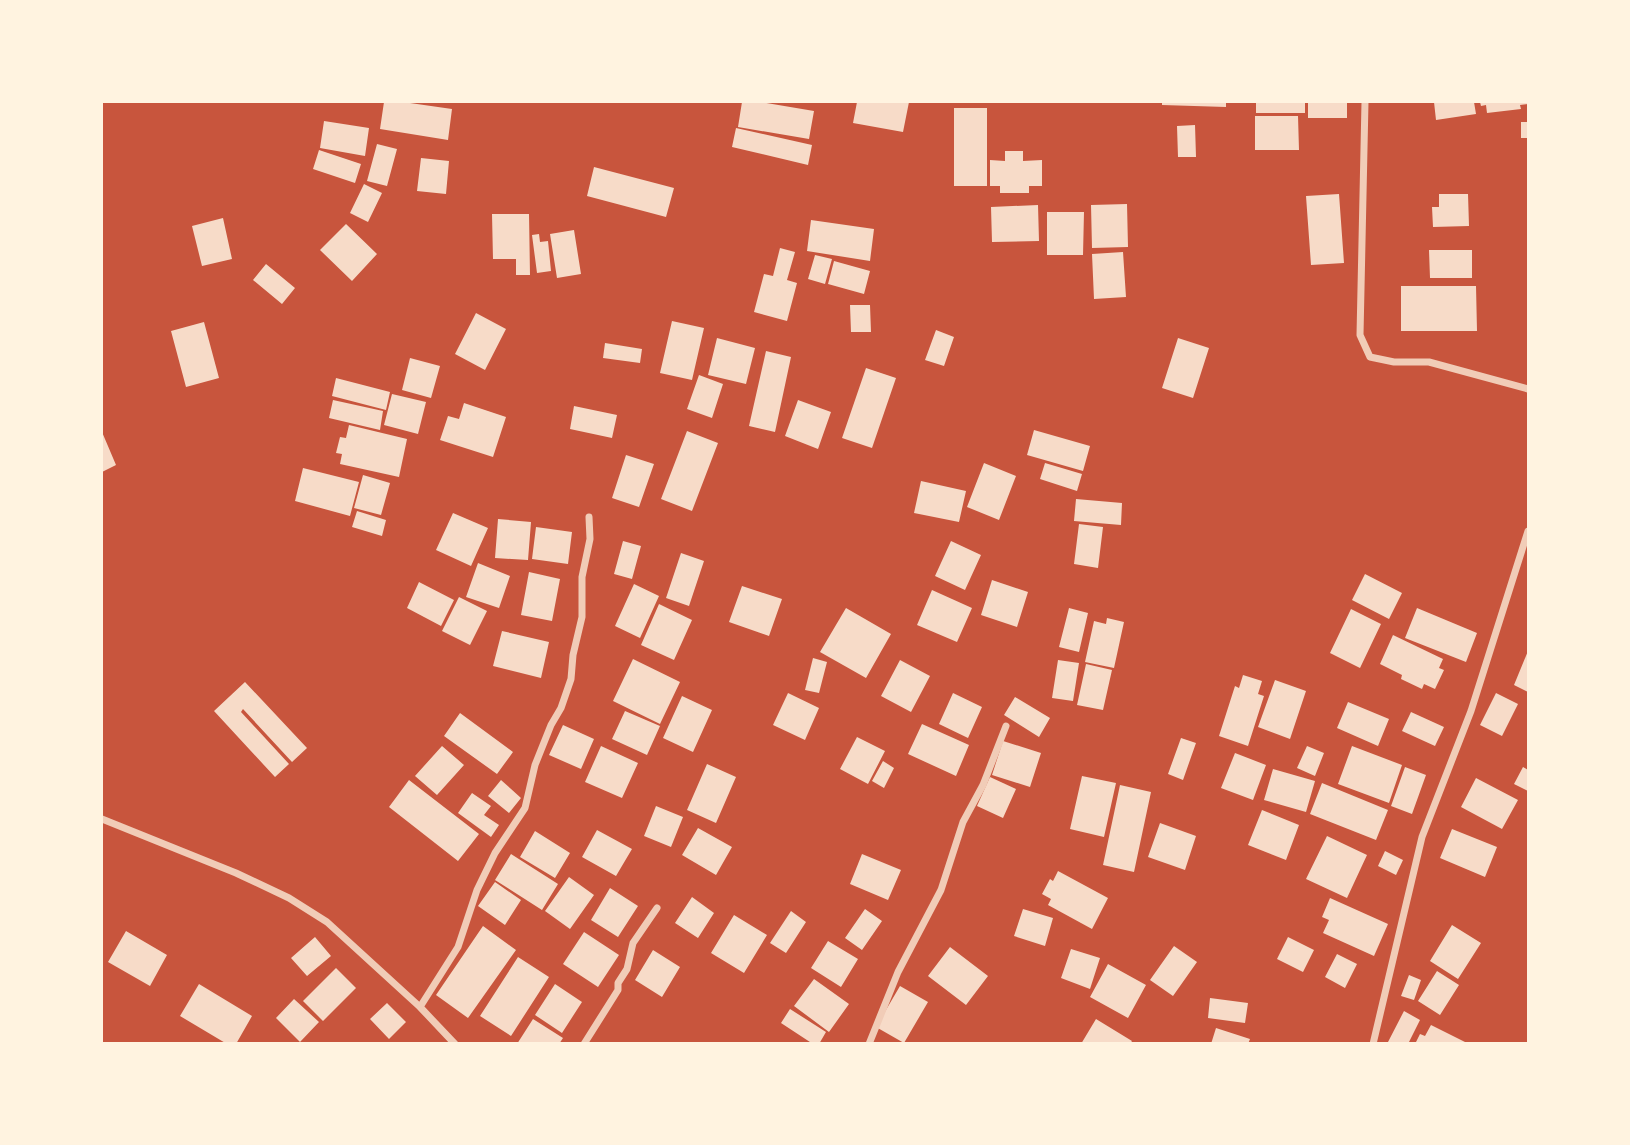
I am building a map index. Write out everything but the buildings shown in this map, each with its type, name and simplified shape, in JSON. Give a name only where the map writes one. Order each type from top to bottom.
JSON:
[{"type":"street","points":[[1365,102],[1360,335],[1370,358],[1394,362],[1429,362],[1528,389]]},
{"type":"street","points":[[421,1007],[458,947],[477,890],[495,853],[526,808],[535,765],[571,679],[573,655],[582,617],[583,577],[590,539],[589,517]]},
{"type":"street","points":[[1373,1044],[1422,837],[1471,710],[1528,531]]},
{"type":"street","points":[[869,1044],[898,972],[941,890],[963,822],[982,785],[1006,726]]},
{"type":"street","points":[[102,819],[236,873],[289,898],[327,922],[421,1007],[455,1044]]},
{"type":"street","points":[[583,1044],[618,990],[618,983],[626,969],[633,943],[657,908]]}]
